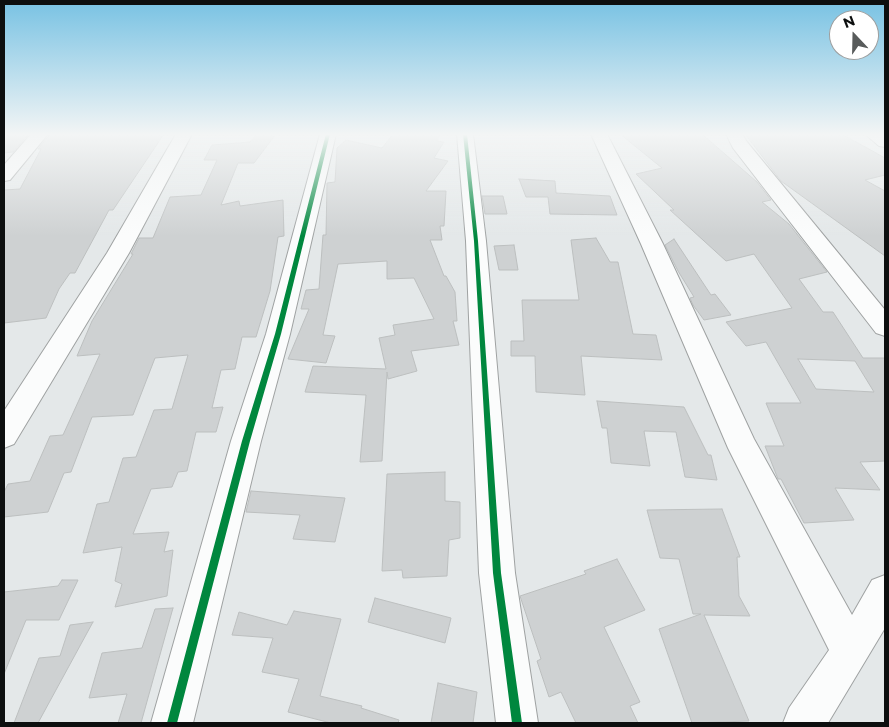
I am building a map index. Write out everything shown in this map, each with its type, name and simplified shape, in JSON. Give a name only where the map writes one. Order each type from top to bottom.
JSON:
[{"type":"street","points":[[4,435],[118,253],[165,168]]},
{"type":"street","points":[[172,723],[246,441],[278,334],[320,168]]},
{"type":"street","points":[[468,168],[476,241],[497,573],[517,723]]},
{"type":"street","points":[[615,168],[652,244],[743,448],[851,652]]},
{"type":"street","points":[[758,168],[885,327]]},
{"type":"street","points":[[804,723],[851,652],[885,593]]},
{"type":"building","points":[[31,168],[141,168],[113,210],[109,210],[75,273],[70,273],[59,289],[46,318],[4,323],[4,190],[20,189]]},
{"type":"building","points":[[213,168],[236,168],[221,205],[239,201],[240,206],[283,200],[284,236],[278,237],[270,291],[256,337],[242,337],[235,369],[221,370],[212,408],[223,407],[216,432],[196,432],[187,471],[178,472],[172,487],[151,489],[133,534],[169,532],[164,552],[173,550],[167,596],[115,607],[122,584],[115,581],[122,547],[83,553],[97,504],[109,502],[123,458],[136,457],[154,410],[172,409],[188,355],[155,358],[133,415],[92,417],[71,472],[64,473],[48,512],[4,517],[4,492],[8,484],[30,481],[50,436],[63,435],[100,354],[77,356],[92,321],[133,254],[131,254],[139,238],[153,238],[170,197],[201,195]]},
{"type":"building","points":[[336,168],[443,168],[426,191],[446,191],[444,226],[440,226],[442,240],[430,240],[444,276],[446,276],[455,292],[457,321],[453,321],[459,345],[411,351],[417,371],[388,379],[387,372],[382,461],[360,462],[366,395],[305,392],[313,366],[386,369],[379,338],[395,335],[393,325],[434,319],[414,278],[387,279],[387,261],[338,264],[323,335],[335,336],[326,363],[288,359],[309,309],[301,309],[306,290],[319,289],[323,235],[326,235],[327,183],[335,182]]},
{"type":"building","points":[[662,168],[741,168],[757,182],[771,200],[762,202],[789,224],[827,272],[799,279],[823,312],[833,312],[863,358],[885,358],[885,461],[860,462],[880,490],[835,488],[854,520],[804,523],[781,479],[778,479],[765,446],[784,446],[766,403],[801,403],[766,342],[746,346],[726,322],[792,308],[754,254],[726,261],[670,210],[674,210],[636,174]],"holes":[[[798,359],[855,361],[874,392],[816,389]]]},
{"type":"building","points":[[771,168],[885,168],[885,175],[865,180],[885,191],[885,256],[781,181]]},
{"type":"building","points":[[519,179],[555,181],[556,193],[610,196],[617,215],[550,214],[548,197],[526,197]]},
{"type":"building","points":[[482,196],[503,196],[507,214],[485,214]]},
{"type":"building","points":[[596,238],[610,262],[618,262],[633,334],[656,335],[662,360],[581,356],[585,395],[536,392],[535,356],[511,356],[511,341],[524,341],[522,300],[579,300],[571,240]]},
{"type":"building","points":[[674,239],[711,295],[715,294],[731,315],[704,320],[693,305],[690,298],[694,297],[665,245]]},
{"type":"building","points":[[514,245],[518,270],[499,270],[494,246]]},
{"type":"building","points":[[597,401],[684,407],[708,455],[711,455],[717,480],[685,477],[676,432],[644,431],[650,466],[611,463],[607,428],[602,428]]},
{"type":"building","points":[[445,472],[445,501],[460,502],[460,538],[449,540],[447,576],[403,578],[402,570],[382,571],[387,474]]},
{"type":"building","points":[[251,491],[345,498],[335,542],[293,539],[300,515],[246,512]]},
{"type":"building","points":[[722,509],[740,557],[737,557],[739,596],[750,616],[704,615],[749,721],[692,723],[659,629],[701,614],[693,614],[679,559],[660,558],[647,510]]},
{"type":"building","points":[[617,559],[645,610],[604,627],[640,702],[630,706],[638,723],[576,723],[561,692],[549,697],[537,661],[541,659],[520,596],[586,574],[584,571]]},
{"type":"building","points":[[62,580],[78,580],[59,620],[26,620],[4,674],[4,592],[58,586]]},
{"type":"building","points":[[375,598],[451,618],[445,643],[368,622]]},
{"type":"building","points":[[173,608],[141,723],[118,723],[127,694],[89,698],[102,653],[142,648],[155,609]]},
{"type":"building","points":[[294,611],[341,619],[320,696],[362,706],[361,708],[399,720],[398,723],[331,723],[288,712],[299,679],[262,672],[273,638],[232,635],[239,612],[287,625]]},
{"type":"building","points":[[93,622],[38,723],[14,723],[39,658],[60,656],[70,625]]},
{"type":"building","points":[[438,683],[477,692],[473,723],[431,723]]},
{"type":"cycle path","points":[[172,723],[246,441],[278,334],[320,168]]},
{"type":"cycle path","points":[[468,168],[476,241],[497,573],[517,723]]}]
